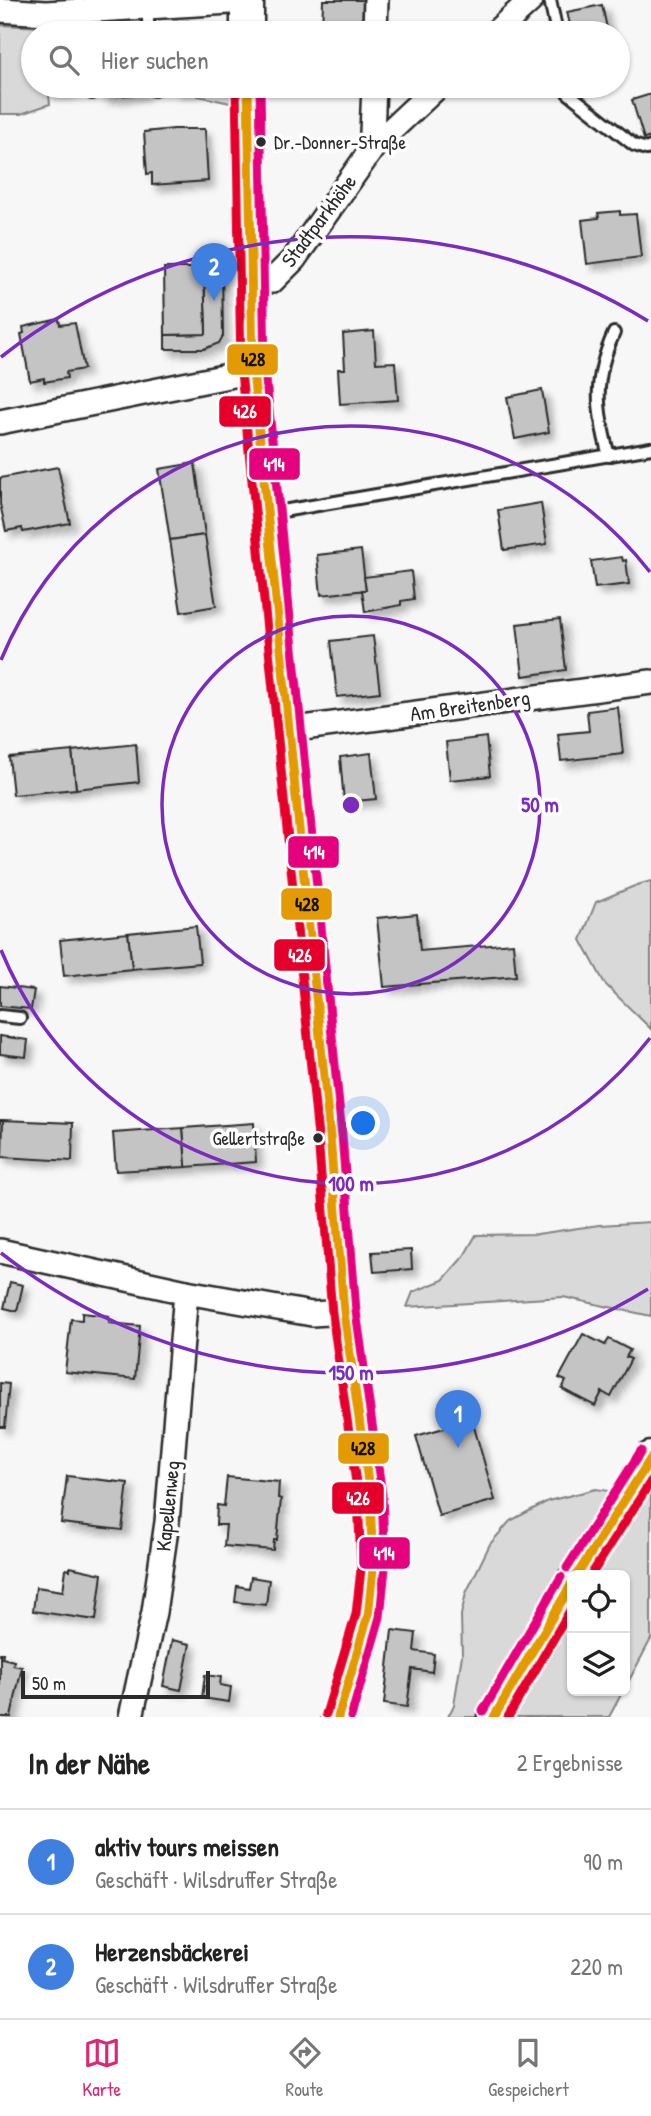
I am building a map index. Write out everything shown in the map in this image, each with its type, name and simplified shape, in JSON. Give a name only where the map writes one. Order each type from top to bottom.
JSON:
[{"type":"main road","points":[[247,0],[247,21]]},
{"type":"main road","points":[[248,98],[253,370],[330,1136],[344,1312],[370,1496],[373,1569],[368,1616],[338,1717]]},
{"type":"main road","points":[[580,1570],[651,1458]]},
{"type":"main road","points":[[494,1717],[567,1592]]},
{"type":"street","points":[[0,10],[46,13],[247,0]]},
{"type":"street","points":[[375,21],[376,0]]},
{"type":"street","points":[[508,21],[531,0]]},
{"type":"street","points":[[373,98],[374,146]]},
{"type":"street","name":"Stadtparkhöhe","points":[[251,281],[272,281],[294,259],[374,146],[425,98]]},
{"type":"street","points":[[0,422],[253,370]]},
{"type":"street","name":"Am Breitenberg","points":[[288,730],[651,681]]},
{"type":"street","points":[[0,1251],[186,1292],[312,1314],[344,1312]]},
{"type":"street","name":"Kapellenweg","points":[[131,1717],[154,1612],[167,1522],[186,1292]]},
{"type":"lane","points":[[550,0],[554,21]]},
{"type":"lane","points":[[147,6],[148,21]]},
{"type":"lane","points":[[84,10],[85,21]]},
{"type":"lane","points":[[574,98],[634,145],[646,149],[651,147]]},
{"type":"lane","points":[[609,456],[601,428],[598,377],[614,332]]},
{"type":"lane","points":[[268,513],[651,448]]},
{"type":"lane","points":[[0,1016],[20,1018]]},
{"type":"shaded area","points":[[0,25],[21,26],[21,98],[49,98],[50,104],[21,114],[0,114]]},
{"type":"shaded area","points":[[207,98],[230,98],[230,103]]},
{"type":"shaded area","points":[[651,881],[651,1029],[605,984],[581,940],[596,902]]},
{"type":"shaded area","points":[[651,1222],[651,1316],[563,1297],[407,1307],[413,1292],[443,1280],[464,1256],[476,1235],[537,1234],[599,1225]]},
{"type":"shaded area","points":[[651,1458],[651,1639],[630,1679],[630,1570],[567,1570],[567,1696],[620,1696],[609,1717],[448,1717],[454,1705],[462,1655],[461,1615],[466,1593],[490,1544],[510,1521],[548,1501],[596,1489],[627,1494]]},
{"type":"building","points":[[323,0],[363,0],[362,21],[322,21]]},
{"type":"building","points":[[602,5],[605,21],[569,21],[567,12]]},
{"type":"building","points":[[651,94],[651,137],[644,139],[632,100]]},
{"type":"building","points":[[205,129],[208,181],[152,185],[152,173],[147,174],[144,132]]},
{"type":"building","points":[[620,211],[620,215],[636,214],[641,257],[587,264],[582,220],[599,218],[598,213]]},
{"type":"building","points":[[222,267],[223,336],[219,343],[204,349],[165,349],[165,335],[206,334],[204,268]]},
{"type":"building","points":[[164,268],[204,268],[206,334],[165,335]]},
{"type":"building","points":[[59,319],[60,325],[75,323],[84,369],[66,372],[67,378],[44,382],[44,378],[30,381],[21,334],[24,333],[23,327]]},
{"type":"building","points":[[374,331],[376,363],[395,362],[398,400],[340,404],[338,369],[345,369],[343,334]]},
{"type":"building","points":[[542,390],[549,432],[515,439],[507,397]]},
{"type":"building","points":[[195,463],[205,535],[170,540],[159,469]]},
{"type":"building","points":[[58,467],[70,523],[23,532],[22,528],[6,531],[0,504],[0,478]]},
{"type":"building","points":[[541,503],[547,544],[504,550],[498,510]]},
{"type":"building","points":[[205,535],[216,606],[181,612],[170,540]]},
{"type":"building","points":[[361,550],[366,590],[321,595],[317,555]]},
{"type":"building","points":[[622,557],[623,561],[626,560],[629,584],[595,588],[591,561]]},
{"type":"building","points":[[411,571],[414,599],[401,601],[401,605],[365,612],[362,590],[366,590],[364,577]]},
{"type":"building","points":[[560,619],[566,670],[523,676],[517,624]]},
{"type":"building","points":[[373,636],[380,692],[337,697],[331,641]]},
{"type":"building","points":[[618,707],[623,754],[561,761],[558,734],[589,731],[587,711]]},
{"type":"building","points":[[486,737],[490,776],[450,780],[446,742]]},
{"type":"building","points":[[136,744],[139,782],[76,789],[72,751]]},
{"type":"building","points":[[72,751],[76,789],[13,795],[9,757]]},
{"type":"building","points":[[371,753],[376,799],[344,802],[340,757]]},
{"type":"building","points":[[417,914],[420,951],[513,943],[516,976],[384,987],[377,918]]},
{"type":"building","points":[[196,926],[200,963],[132,969],[128,933]]},
{"type":"building","points":[[128,933],[132,969],[64,976],[60,940]]},
{"type":"building","points":[[0,986],[34,990],[31,1009],[0,1006]]},
{"type":"building","points":[[0,1036],[28,1040],[26,1057],[0,1054]]},
{"type":"building","points":[[0,1120],[3,1120],[2,1157],[0,1157]]},
{"type":"building","points":[[3,1120],[73,1123],[72,1161],[2,1157]]},
{"type":"building","points":[[254,1123],[256,1162],[186,1167],[183,1128]]},
{"type":"building","points":[[183,1128],[186,1167],[116,1171],[113,1133]]},
{"type":"building","points":[[411,1250],[412,1269],[374,1272],[372,1252]]},
{"type":"building","points":[[10,1282],[23,1285],[17,1311],[4,1308]]},
{"type":"building","points":[[82,1313],[109,1316],[109,1323],[140,1326],[135,1379],[65,1372],[71,1319],[82,1320]]},
{"type":"building","points":[[583,1334],[605,1345],[609,1339],[630,1350],[626,1357],[631,1359],[611,1397],[602,1392],[595,1406],[562,1389],[566,1381],[559,1378]]},
{"type":"building","points":[[0,1383],[9,1384],[5,1427],[0,1427]]},
{"type":"building","points":[[472,1420],[495,1500],[439,1516],[416,1436]]},
{"type":"building","points":[[67,1476],[128,1483],[122,1530],[61,1523]]},
{"type":"building","points":[[227,1477],[279,1482],[278,1498],[281,1499],[277,1540],[274,1540],[273,1550],[224,1546],[226,1525],[216,1525],[217,1505],[224,1506]]},
{"type":"building","points":[[70,1567],[102,1574],[96,1620],[33,1611],[36,1587],[63,1591],[66,1569],[70,1570]]},
{"type":"building","points":[[251,1577],[269,1580],[266,1605],[235,1602],[237,1586],[249,1588]]},
{"type":"building","points":[[392,1630],[416,1633],[414,1651],[434,1654],[432,1672],[412,1669],[407,1707],[384,1704]]},
{"type":"building","points":[[172,1640],[190,1644],[181,1690],[163,1686]]},
{"type":"building","points":[[0,1653],[3,1653],[2,1658],[14,1661],[13,1665],[22,1667],[11,1717],[0,1717]]},
{"type":"building","points":[[205,1675],[221,1677],[220,1685],[231,1687],[229,1702],[202,1698]]},
{"type":"transit line","name":"426","points":[[236,98],[241,372],[318,1137],[332,1313],[358,1497],[361,1569],[356,1614],[326,1714]]},
{"type":"transit line","name":"428","points":[[248,98],[253,371],[330,1136],[344,1312],[370,1496],[373,1569],[368,1616],[338,1717]]},
{"type":"transit line","name":"414","points":[[260,98],[265,370],[342,1135],[356,1311],[382,1495],[385,1568],[380,1617],[351,1717]]},
{"type":"transit line","name":"414","points":[[567,1568],[641,1451]]},
{"type":"transit line","name":"428","points":[[580,1570],[651,1458]]},
{"type":"transit line","name":"426","points":[[594,1570],[651,1481]]},
{"type":"transit line","name":"414","points":[[483,1711],[561,1577]]},
{"type":"transit line","name":"428","points":[[494,1717],[567,1592]]},
{"type":"transit line","name":"426","points":[[508,1717],[567,1616]]},
{"type":"place","name":"Dr.-Donner-Straße","points":[[261,142]]},
{"type":"place","name":"Herzensbäckerei","points":[[214,301]]},
{"type":"place","name":"Gellertstraße","points":[[318,1138]]},
{"type":"place","name":"aktiv tours meissen","points":[[458,1448]]}]
